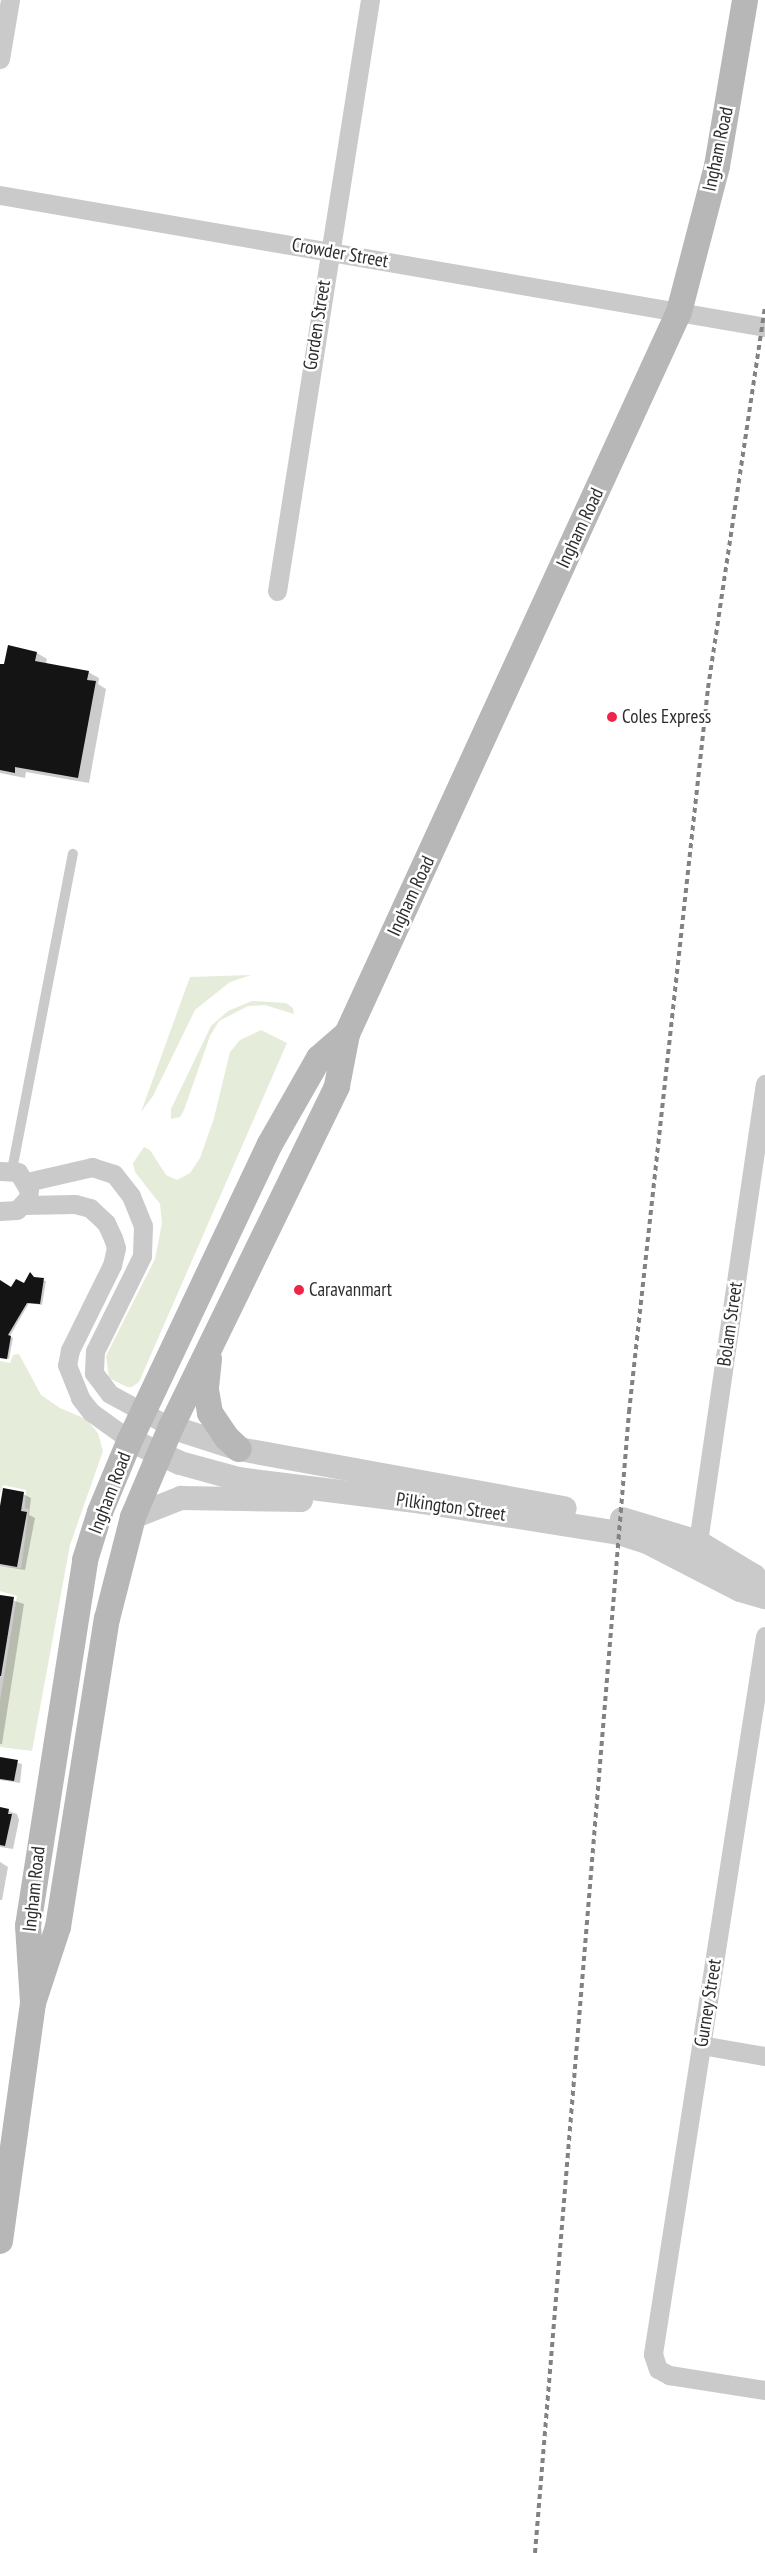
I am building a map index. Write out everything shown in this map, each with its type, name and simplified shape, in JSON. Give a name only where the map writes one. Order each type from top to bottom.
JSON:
[{"type":"main road","name":"Ingham Road","points":[[0,2241],[33,2003],[58,1927],[107,1619],[133,1517],[170,1427],[337,1086],[347,1034],[679,312],[716,166],[745,0]]},
{"type":"main road","name":"Ingham Road","points":[[33,2003],[28,1926],[79,1591],[100,1512],[130,1440],[270,1144],[319,1058],[347,1034]]},
{"type":"main road","points":[[211,1343],[207,1401],[219,1426],[239,1449]]},
{"type":"street","points":[[0,59],[10,0]]},
{"type":"street","name":"Gorden Street","points":[[277,590],[328,251],[370,0]]},
{"type":"street","name":"Crowder Street","points":[[0,195],[765,327]]},
{"type":"street","name":"Bolam Street","points":[[693,1552],[765,1084]]},
{"type":"street","name":"Pilkington Street","points":[[27,1182],[83,1168],[103,1169],[118,1179],[138,1209],[144,1238],[142,1256],[102,1335],[93,1364],[102,1386],[143,1414],[170,1427],[239,1449],[620,1518],[693,1552],[754,1576],[765,1589]]},
{"type":"street","points":[[6,1171],[27,1182],[29,1190],[24,1205]]},
{"type":"street","points":[[0,1212],[17,1210],[24,1205],[75,1204],[90,1208],[106,1223],[116,1248],[112,1265],[70,1350],[67,1365],[80,1398],[91,1412],[130,1440]]},
{"type":"street","name":"Pilkington Street","points":[[130,1440],[158,1454],[194,1468],[238,1479],[422,1502],[619,1532],[693,1552],[740,1590],[765,1597]]},
{"type":"street","points":[[133,1517],[181,1498],[422,1502]]},
{"type":"street","name":"Gurney Street","points":[[765,1636],[702,2045],[654,2335],[653,2354],[658,2369],[681,2379],[765,2390]]},
{"type":"street","points":[[702,2045],[765,2056]]},
{"type":"lane","points":[[6,1171],[73,854]]},
{"type":"green space","points":[[251,975],[230,982],[195,1010],[153,1096],[141,1112],[190,977]]},
{"type":"green space","points":[[252,1001],[286,1003],[293,1008],[294,1014],[265,1005],[248,1006],[219,1021],[210,1036],[184,1110],[180,1117],[171,1119],[171,1109],[211,1026],[228,1011]]},
{"type":"green space","points":[[261,1030],[287,1043],[139,1382],[132,1387],[127,1387],[109,1378],[106,1356],[155,1259],[162,1223],[160,1204],[135,1172],[133,1163],[144,1147],[150,1150],[166,1175],[177,1180],[190,1173],[200,1158],[214,1118],[230,1052],[240,1040]]},
{"type":"green space","points":[[19,1354],[41,1395],[60,1408],[86,1419],[98,1433],[103,1451],[70,1545],[32,1751],[0,1747],[0,1701],[17,1596],[0,1591],[0,1566],[21,1568],[29,1509],[25,1508],[26,1490],[3,1485],[0,1495],[0,1361],[10,1363],[13,1355]]},
{"type":"building","points":[[8,645],[37,652],[35,661],[89,671],[87,680],[96,681],[78,778],[15,767],[15,773],[0,770],[0,664],[4,664]]},
{"type":"building","points":[[30,1272],[34,1277],[44,1278],[40,1304],[27,1303],[8,1335],[11,1336],[7,1359],[0,1358],[0,1280],[11,1287],[16,1279],[24,1283]]},
{"type":"building","points":[[3,1488],[24,1492],[21,1511],[27,1512],[17,1567],[0,1564],[0,1506]]},
{"type":"building","points":[[0,1595],[14,1597],[1,1676],[0,1676]]},
{"type":"building","points":[[0,1757],[18,1760],[14,1781],[0,1779]]},
{"type":"building","points":[[0,1807],[9,1809],[8,1814],[12,1814],[5,1846],[0,1845]]},
{"type":"railway","points":[[535,2553],[629,1412],[708,688],[765,305]]},
{"type":"place","name":"Coles Express","points":[[612,717]]},
{"type":"place","name":"Caravanmart","points":[[299,1290]]}]
